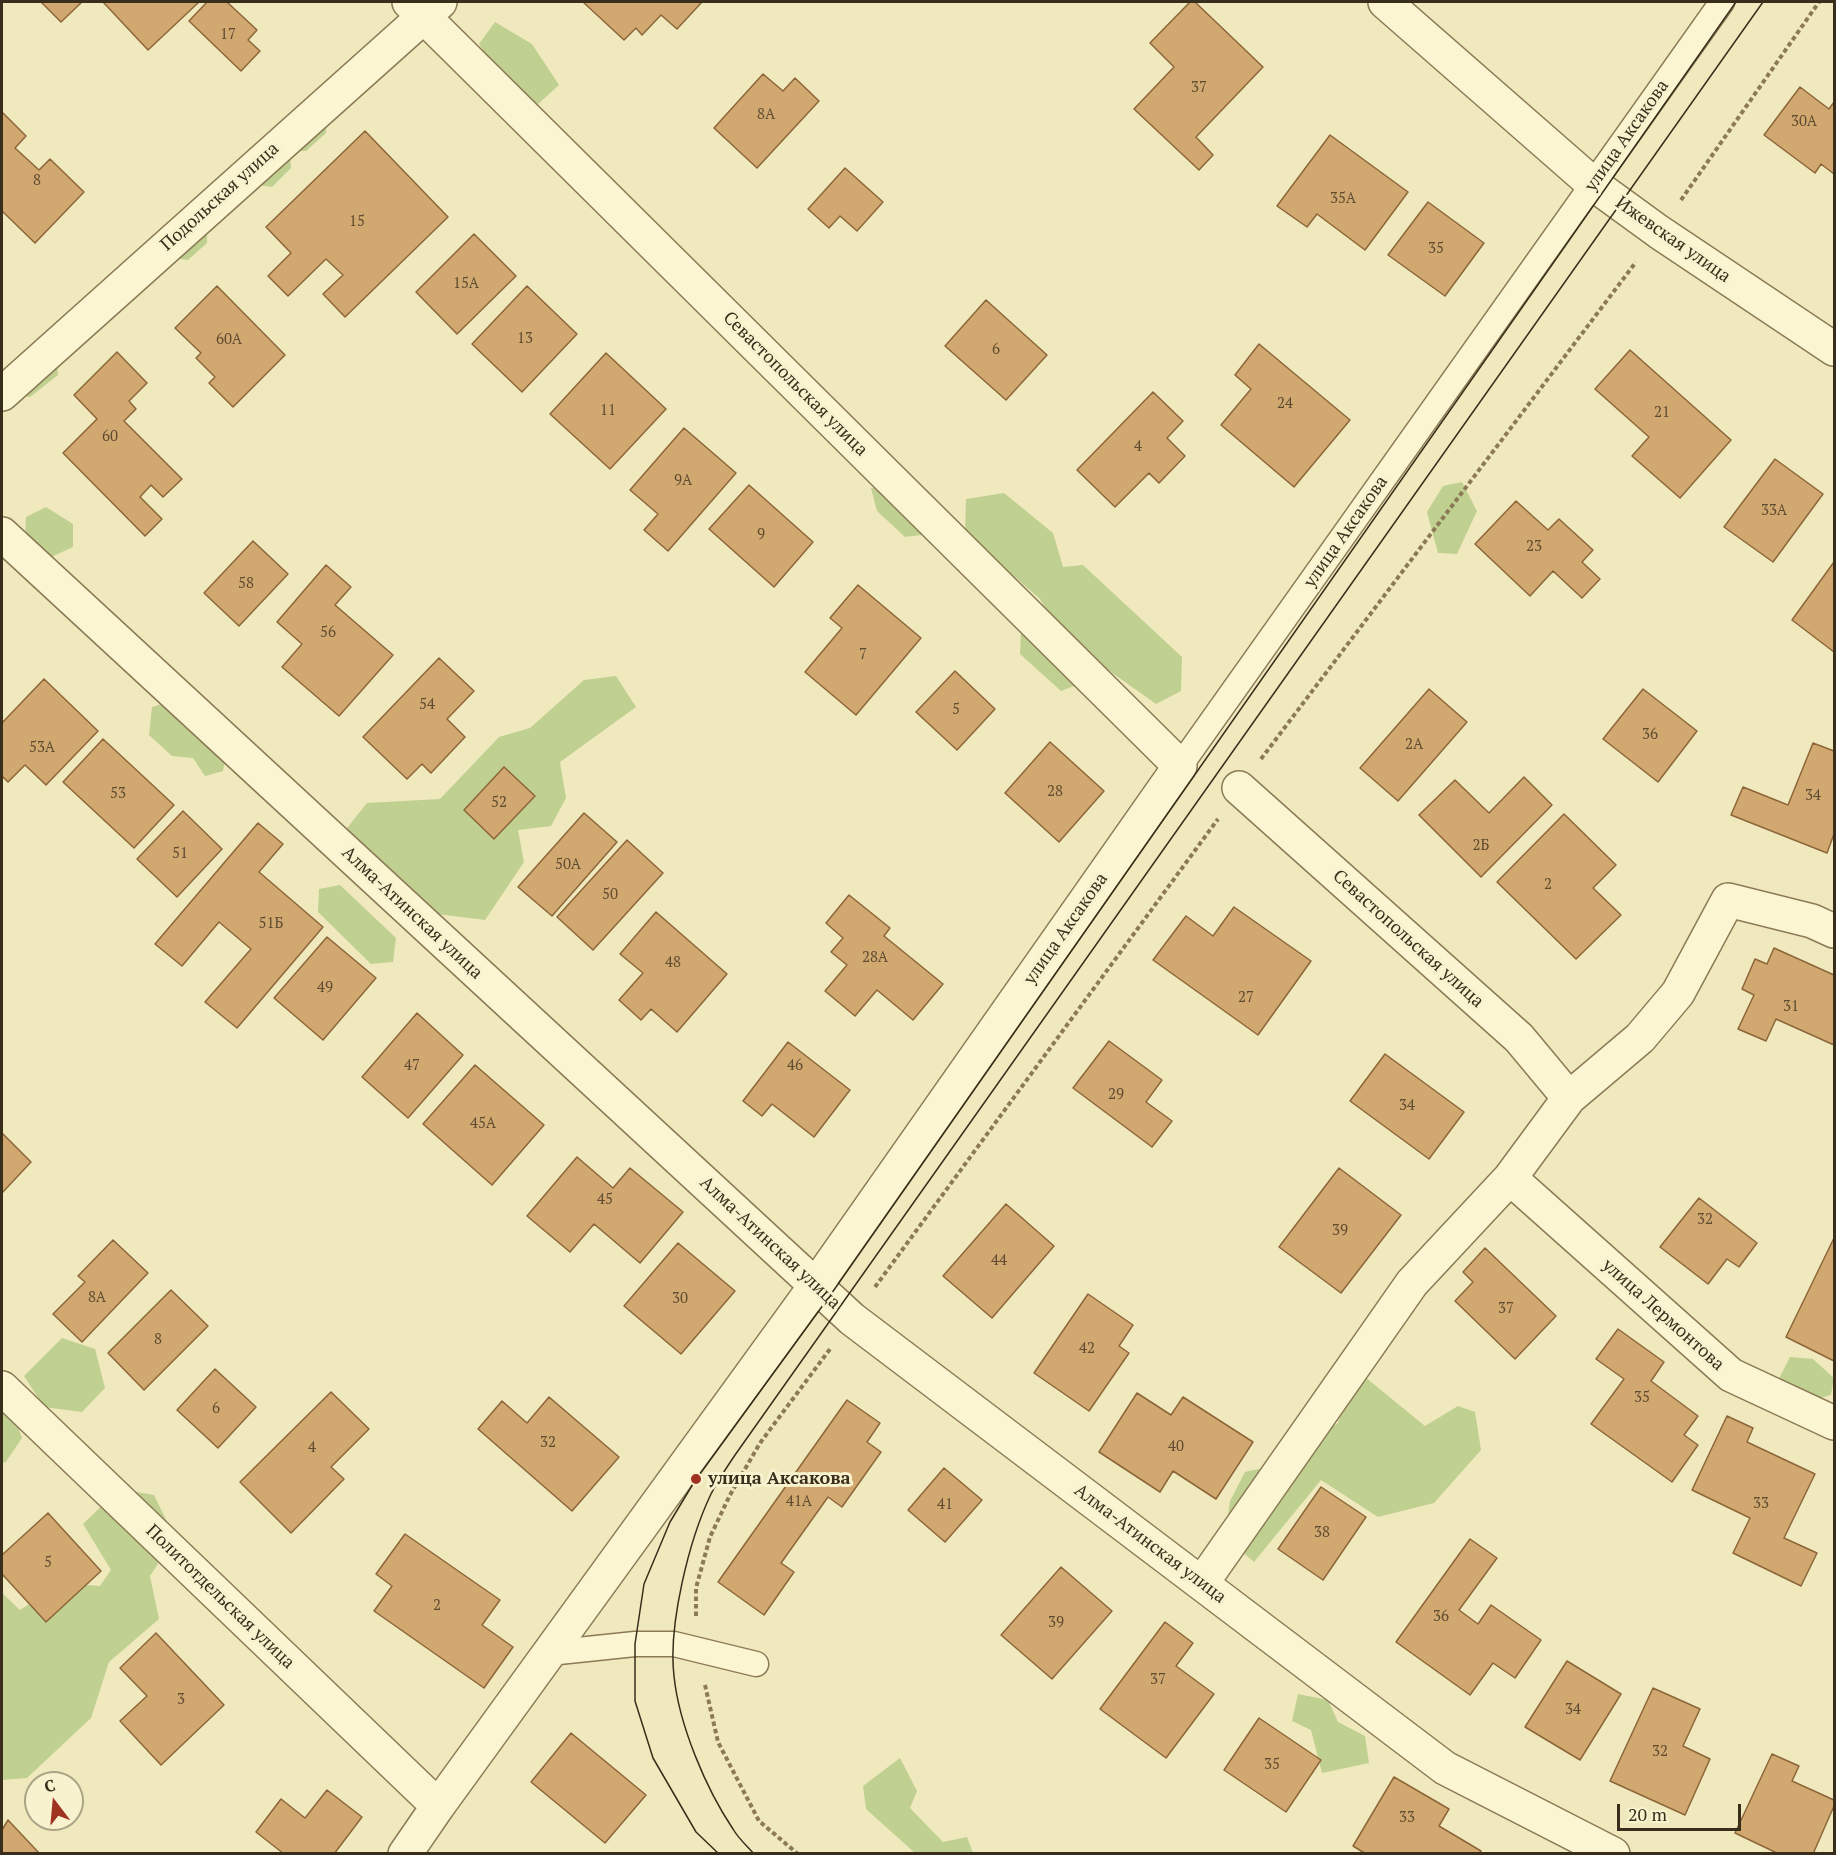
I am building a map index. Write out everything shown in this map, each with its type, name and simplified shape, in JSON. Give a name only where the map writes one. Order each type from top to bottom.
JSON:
[{"type":"street","name":"Ижевская улица","points":[[1385,2],[1593,184],[1659,232],[1834,349]]},
{"type":"street","name":"Подольская улица","points":[[2,394],[424,6]]},
{"type":"street","name":"Севастопольская улица","points":[[424,6],[1180,766]]},
{"type":"street","name":"Алма-Атинская улица","points":[[2,534],[852,1318],[1445,1768],[1613,1854]]},
{"type":"street","name":"улица Аксакова","points":[[405,1854],[816,1285],[1180,766]]},
{"type":"street","name":"Севастопольская улица","points":[[1239,788],[1519,1038],[1569,1098]]},
{"type":"street","points":[[1202,1583],[1412,1283],[1510,1178],[1569,1098],[1640,1038],[1678,993],[1728,900],[1812,921],[1834,932]]},
{"type":"street","name":"улица Лермонтова","points":[[1510,1178],[1731,1375],[1834,1423]]},
{"type":"street","name":"Политотдельская улица","points":[[2,1388],[438,1806]]},
{"type":"lane","name":"улица Аксакова","points":[[1180,766],[1722,2]]},
{"type":"lane","points":[[549,1653],[635,1644],[674,1644],[756,1664]]},
{"type":"path","points":[[697,1648],[718,1742],[759,1821],[798,1854]]},
{"type":"green space","points":[[495,22],[532,44],[559,85],[537,105],[500,78],[479,44]]},
{"type":"green space","points":[[327,118],[326,133],[306,151],[290,151],[291,168],[272,187],[251,184]]},
{"type":"green space","points":[[207,225],[207,243],[188,260],[165,257]]},
{"type":"green space","points":[[57,359],[58,375],[30,397],[13,395]]},
{"type":"green space","points":[[1462,482],[1477,511],[1457,554],[1438,553],[1427,512],[1443,486]]},
{"type":"green space","points":[[871,488],[893,489],[921,516],[921,535],[905,537],[877,511]]},
{"type":"green space","points":[[1004,493],[1053,533],[1063,567],[1083,565],[1182,657],[1181,691],[1156,704],[1087,655],[1082,683],[1061,691],[1020,654],[1021,630],[1055,625],[1040,599],[965,533],[966,499]]},
{"type":"green space","points":[[46,507],[73,524],[73,547],[47,559],[25,541],[26,517]]},
{"type":"green space","points":[[616,676],[636,707],[560,762],[566,798],[551,826],[518,830],[524,862],[485,920],[397,909],[370,880],[347,828],[367,803],[440,799],[499,737],[530,728],[584,680]]},
{"type":"green space","points":[[175,700],[227,751],[223,771],[205,776],[193,758],[172,756],[149,735],[152,707]]},
{"type":"green space","points":[[340,885],[396,938],[393,962],[371,964],[318,912],[319,889]]},
{"type":"green space","points":[[62,1338],[95,1349],[105,1388],[82,1412],[44,1407],[24,1376]]},
{"type":"green space","points":[[1790,1357],[1813,1359],[1834,1378],[1831,1395],[1803,1403],[1778,1381]]},
{"type":"green space","points":[[1365,1377],[1425,1426],[1458,1406],[1475,1412],[1481,1450],[1434,1503],[1378,1517],[1321,1480],[1254,1562],[1225,1537],[1230,1501],[1245,1472],[1272,1466],[1338,1423],[1348,1383]]},
{"type":"green space","points":[[2,1402],[9,1403],[22,1438],[5,1463],[2,1461]]},
{"type":"green space","points":[[119,1489],[154,1495],[175,1538],[150,1576],[159,1619],[109,1662],[91,1718],[34,1771],[24,1771],[24,1778],[2,1780],[2,1593],[20,1610],[62,1583],[100,1586],[111,1570],[83,1524]]},
{"type":"green space","points":[[1298,1694],[1328,1700],[1338,1722],[1365,1736],[1369,1763],[1322,1773],[1311,1730],[1292,1721]]},
{"type":"green space","points":[[900,1758],[917,1791],[910,1808],[943,1842],[967,1837],[973,1853],[915,1853],[866,1809],[863,1786]]},
{"type":"building","points":[[41,2],[82,2],[61,22]]},
{"type":"building","points":[[103,2],[199,2],[148,50]]},
{"type":"building","points":[[207,2],[227,2],[257,30],[248,40],[260,51],[241,71],[189,21]]},
{"type":"building","points":[[583,2],[702,2],[677,29],[661,15],[642,35],[636,28],[624,40]]},
{"type":"building","points":[[1190,2],[1195,2],[1263,67],[1196,137],[1213,155],[1199,170],[1134,109],[1174,67],[1150,43]]},
{"type":"building","points":[[763,74],[783,91],[795,78],[819,101],[757,168],[714,128]]},
{"type":"building","points":[[1800,87],[1829,109],[1834,102],[1834,174],[1821,164],[1815,173],[1764,135]]},
{"type":"building","points":[[2,112],[26,136],[15,148],[39,170],[50,159],[84,192],[35,243],[2,211]]},
{"type":"building","points":[[365,131],[448,217],[345,317],[323,294],[343,275],[326,259],[288,296],[268,276],[291,253],[266,227]]},
{"type":"building","points":[[1330,135],[1408,192],[1365,250],[1317,214],[1307,227],[1277,206]]},
{"type":"building","points":[[845,168],[883,202],[857,231],[840,216],[829,228],[808,209]]},
{"type":"building","points":[[1428,202],[1484,243],[1445,296],[1388,255]]},
{"type":"building","points":[[474,234],[516,276],[457,334],[416,292]]},
{"type":"building","points":[[217,286],[285,355],[233,407],[209,383],[215,377],[196,358],[201,353],[175,328]]},
{"type":"building","points":[[527,286],[577,334],[522,392],[472,344]]},
{"type":"building","points":[[986,300],[1047,355],[1006,400],[945,346]]},
{"type":"building","points":[[1259,344],[1350,420],[1294,487],[1221,425],[1251,389],[1235,375]]},
{"type":"building","points":[[1630,350],[1731,440],[1680,498],[1632,456],[1649,437],[1595,389]]},
{"type":"building","points":[[117,352],[147,383],[129,401],[136,409],[124,421],[182,479],[163,497],[151,485],[140,497],[162,519],[145,536],[63,453],[97,419],[74,395]]},
{"type":"building","points":[[606,353],[666,409],[610,469],[550,414]]},
{"type":"building","points":[[1153,392],[1183,421],[1167,438],[1185,456],[1159,483],[1149,473],[1115,507],[1077,470]]},
{"type":"building","points":[[684,428],[736,473],[668,551],[644,530],[658,514],[630,490]]},
{"type":"building","points":[[1775,459],[1823,494],[1773,562],[1724,527]]},
{"type":"building","points":[[749,485],[813,542],[774,587],[709,529]]},
{"type":"building","points":[[1516,501],[1548,530],[1559,519],[1593,550],[1582,562],[1600,579],[1582,598],[1553,571],[1530,596],[1475,544]]},
{"type":"building","points":[[253,541],[288,574],[239,626],[204,593]]},
{"type":"building","points":[[1834,562],[1834,652],[1792,620]]},
{"type":"building","points":[[326,565],[351,587],[335,605],[393,655],[339,716],[282,667],[302,644],[277,622]]},
{"type":"building","points":[[858,585],[921,638],[856,715],[805,672],[842,628],[830,618]]},
{"type":"building","points":[[439,658],[474,691],[447,719],[465,737],[431,773],[422,764],[407,779],[363,737]]},
{"type":"building","points":[[955,671],[995,709],[957,750],[916,712]]},
{"type":"building","points":[[44,679],[98,731],[46,785],[25,765],[8,782],[2,776],[2,723]]},
{"type":"building","points":[[1429,689],[1467,722],[1398,801],[1360,768]]},
{"type":"building","points":[[1643,689],[1697,731],[1658,782],[1603,739]]},
{"type":"building","points":[[103,739],[174,805],[134,848],[63,782]]},
{"type":"building","points":[[1050,742],[1104,791],[1059,842],[1005,793]]},
{"type":"building","points":[[1813,743],[1834,751],[1834,834],[1827,853],[1731,815],[1743,787],[1788,805]]},
{"type":"building","points":[[504,767],[535,796],[494,839],[464,810]]},
{"type":"building","points":[[1524,777],[1552,805],[1481,877],[1419,815],[1455,780],[1489,813]]},
{"type":"building","points":[[183,811],[222,849],[177,897],[137,859]]},
{"type":"building","points":[[584,813],[617,842],[552,916],[518,887]]},
{"type":"building","points":[[1564,814],[1616,865],[1593,888],[1621,915],[1576,959],[1497,882]]},
{"type":"building","points":[[258,823],[283,844],[259,872],[323,927],[237,1028],[205,1002],[251,949],[219,922],[182,966],[155,944]]},
{"type":"building","points":[[627,840],[663,873],[593,950],[557,917]]},
{"type":"building","points":[[849,895],[890,928],[884,936],[943,984],[913,1020],[877,990],[855,1016],[825,991],[847,965],[831,952],[843,938],[826,923]]},
{"type":"building","points":[[1234,907],[1311,961],[1258,1035],[1153,960],[1186,916],[1213,936]]},
{"type":"building","points":[[656,912],[727,974],[677,1032],[651,1009],[641,1020],[619,1000],[643,973],[620,954]]},
{"type":"building","points":[[327,937],[376,978],[323,1040],[274,998]]},
{"type":"building","points":[[1774,948],[1834,975],[1834,1045],[1776,1019],[1766,1041],[1738,1029],[1754,995],[1742,989],[1755,959],[1767,964]]},
{"type":"building","points":[[417,1013],[463,1055],[408,1118],[362,1077]]},
{"type":"building","points":[[1109,1041],[1162,1080],[1146,1102],[1172,1121],[1152,1147],[1073,1088]]},
{"type":"building","points":[[788,1042],[850,1090],[814,1137],[772,1104],[762,1116],[743,1101]]},
{"type":"building","points":[[1385,1054],[1464,1112],[1429,1159],[1350,1101]]},
{"type":"building","points":[[475,1065],[544,1125],[492,1185],[423,1124]]},
{"type":"building","points":[[2,1133],[31,1162],[2,1193]]},
{"type":"building","points":[[577,1157],[613,1188],[630,1168],[683,1212],[640,1263],[594,1224],[570,1252],[527,1216]]},
{"type":"building","points":[[1339,1168],[1401,1215],[1341,1293],[1279,1247]]},
{"type":"building","points":[[1699,1198],[1757,1243],[1739,1267],[1727,1259],[1708,1284],[1660,1247]]},
{"type":"building","points":[[1006,1204],[1054,1246],[992,1318],[943,1276]]},
{"type":"building","points":[[1834,1238],[1834,1361],[1786,1337]]},
{"type":"building","points":[[113,1240],[148,1273],[82,1342],[53,1314],[85,1282],[78,1276]]},
{"type":"building","points":[[678,1243],[735,1291],[681,1354],[624,1306]]},
{"type":"building","points":[[1485,1248],[1556,1316],[1515,1359],[1455,1301],[1473,1282],[1463,1272]]},
{"type":"building","points":[[171,1290],[208,1326],[144,1390],[108,1353]]},
{"type":"building","points":[[1088,1294],[1133,1325],[1119,1346],[1129,1353],[1089,1411],[1034,1373]]},
{"type":"building","points":[[1618,1329],[1664,1362],[1651,1381],[1698,1416],[1684,1435],[1698,1445],[1672,1482],[1591,1424],[1624,1379],[1596,1359]]},
{"type":"building","points":[[215,1369],[256,1407],[218,1448],[177,1410]]},
{"type":"building","points":[[331,1392],[369,1429],[331,1467],[344,1479],[291,1533],[240,1482]]},
{"type":"building","points":[[1137,1393],[1171,1415],[1183,1397],[1253,1442],[1216,1499],[1173,1471],[1160,1492],[1099,1452]]},
{"type":"building","points":[[549,1397],[619,1457],[572,1511],[478,1429],[502,1401],[527,1423]]},
{"type":"building","points":[[847,1400],[880,1423],[867,1442],[881,1452],[842,1507],[828,1497],[781,1563],[794,1572],[764,1615],[718,1582]]},
{"type":"building","points":[[1727,1416],[1753,1428],[1747,1442],[1815,1474],[1784,1538],[1817,1553],[1801,1586],[1733,1553],[1750,1518],[1692,1490]]},
{"type":"building","points":[[944,1468],[982,1500],[945,1542],[908,1510]]},
{"type":"building","points":[[1321,1487],[1366,1517],[1323,1580],[1278,1549]]},
{"type":"building","points":[[48,1513],[101,1571],[46,1622],[2,1574],[2,1555]]},
{"type":"building","points":[[405,1534],[500,1600],[482,1625],[513,1647],[484,1688],[374,1611],[392,1586],[376,1574]]},
{"type":"building","points":[[1470,1539],[1497,1558],[1459,1610],[1478,1624],[1491,1605],[1541,1640],[1515,1678],[1493,1663],[1470,1695],[1396,1642]]},
{"type":"building","points":[[1061,1567],[1112,1611],[1052,1679],[1001,1635]]},
{"type":"building","points":[[1165,1622],[1193,1643],[1176,1666],[1214,1694],[1166,1758],[1100,1709]]},
{"type":"building","points":[[156,1633],[224,1705],[161,1765],[120,1721],[147,1696],[120,1668]]},
{"type":"building","points":[[1567,1661],[1621,1694],[1580,1760],[1525,1727]]},
{"type":"building","points":[[1653,1688],[1700,1709],[1683,1746],[1710,1759],[1685,1815],[1610,1781]]},
{"type":"building","points":[[1259,1718],[1321,1760],[1286,1812],[1224,1770]]},
{"type":"building","points":[[571,1733],[646,1795],[605,1843],[531,1782]]},
{"type":"building","points":[[1772,1754],[1799,1766],[1792,1781],[1834,1800],[1834,1806],[1813,1854],[1779,1854],[1735,1833]]},
{"type":"building","points":[[1394,1777],[1449,1809],[1439,1826],[1481,1851],[1479,1854],[1366,1854],[1353,1846]]},
{"type":"building","points":[[327,1790],[362,1817],[334,1854],[284,1854],[256,1832],[281,1799],[305,1818]]},
{"type":"building","points":[[8,1820],[40,1854],[2,1854],[2,1830]]},
{"type":"tram line","points":[[719,1854],[696,1832],[653,1758],[635,1701],[635,1644],[644,1584],[670,1522],[696,1479],[829,1297],[1736,2]]},
{"type":"tram line","points":[[754,1854],[740,1839],[723,1813],[695,1756],[682,1715],[674,1676],[674,1633],[682,1583],[695,1535],[714,1489],[735,1455],[1763,2]]},
{"type":"place","name":"улица Аксакова","points":[[696,1479]]}]
